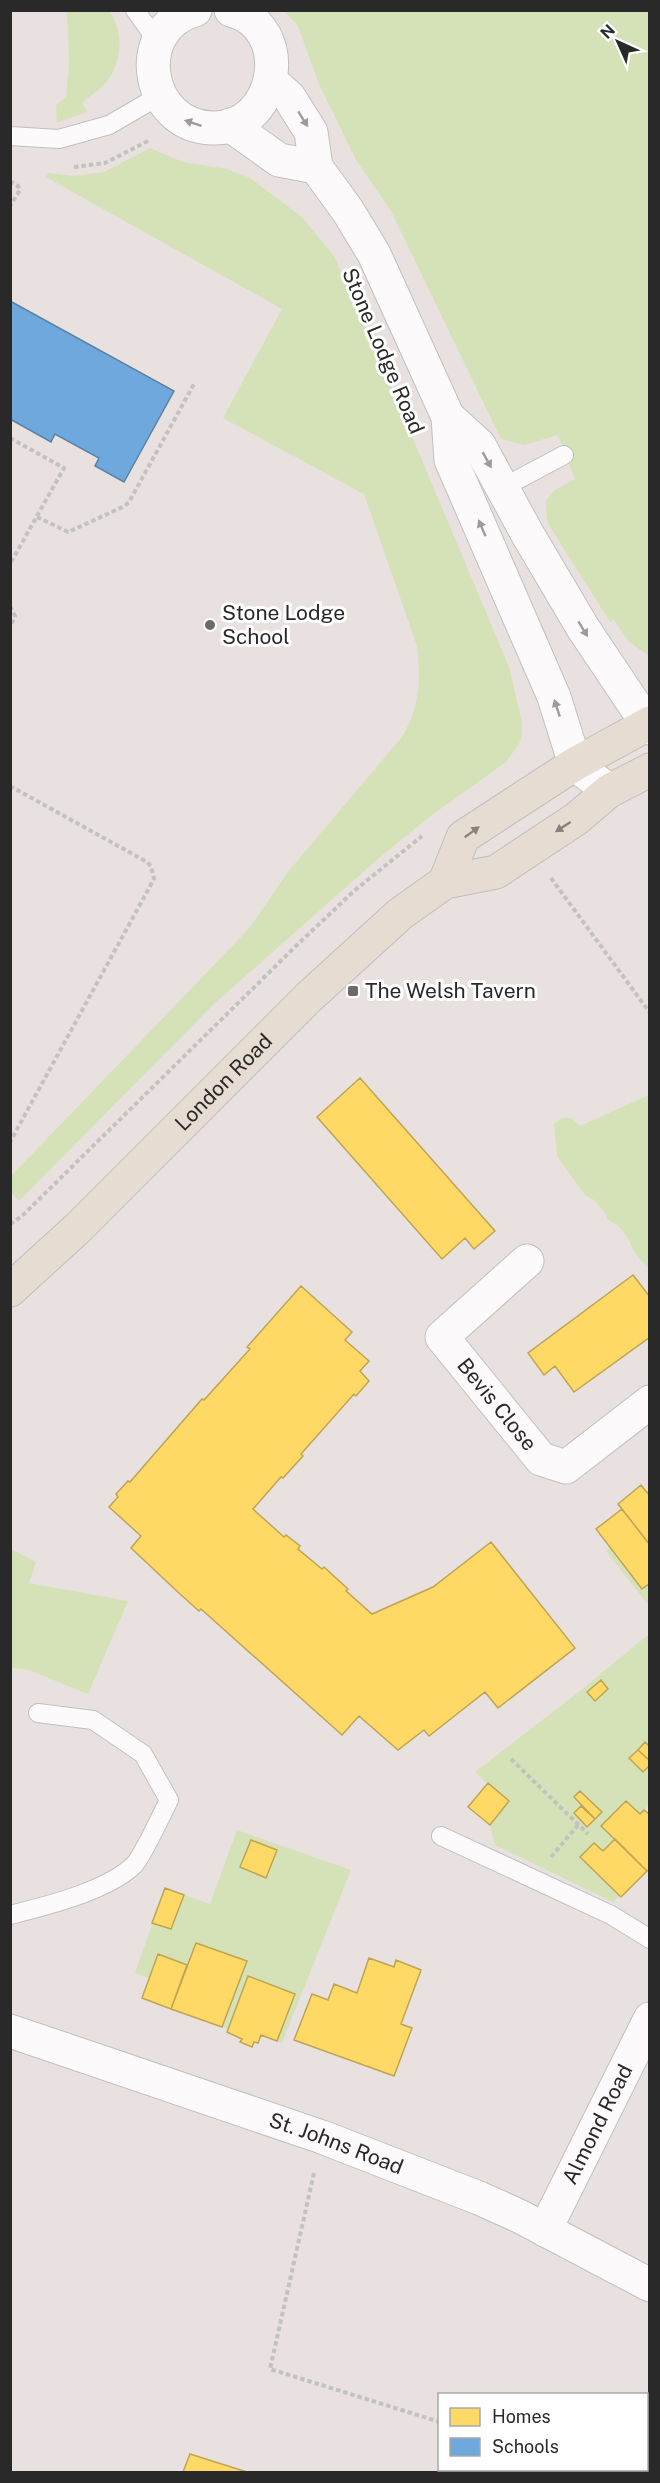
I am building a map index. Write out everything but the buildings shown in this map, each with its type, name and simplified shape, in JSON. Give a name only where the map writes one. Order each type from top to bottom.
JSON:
[{"type":"main road","points":[[445,882],[463,837],[575,764],[649,725]]},
{"type":"main road","name":"London Road","points":[[10,1290],[78,1228],[309,997],[400,914],[445,882],[496,872],[576,819],[609,791],[650,770]]},
{"type":"street","points":[[189,11],[165,30],[158,42],[153,60],[153,79],[159,96],[182,120],[197,126],[214,128],[230,125],[249,116],[263,100],[271,81],[273,65],[270,48],[262,33],[251,21],[231,10]]},
{"type":"street","name":"Stone Lodge Road","points":[[271,81],[289,98],[311,132],[316,166],[348,211],[374,254],[448,417],[451,460],[554,697],[575,764]]},
{"type":"street","points":[[230,125],[279,160],[316,166]]},
{"type":"street","name":"Stone Lodge Road","points":[[448,417],[478,445],[587,635],[649,725]]},
{"type":"street","points":[[575,764],[609,791]]},
{"type":"street","name":"Bevis Close","points":[[527,1261],[442,1337],[541,1459],[566,1467],[650,1402]]},
{"type":"street","name":"Almond Road","points":[[545,2230],[650,2019]]},
{"type":"street","name":"St. Johns Road","points":[[10,2031],[322,2137],[487,2201],[650,2285]]},
{"type":"lane","points":[[135,10],[158,42]]},
{"type":"lane","points":[[10,136],[59,139],[109,125],[159,96]]},
{"type":"lane","points":[[502,488],[564,455]]},
{"type":"lane","points":[[10,1915],[52,1904],[99,1887],[135,1865],[169,1800],[143,1754],[93,1720],[38,1713]]},
{"type":"lane","points":[[441,1836],[610,1915],[650,1939]]},
{"type":"path","points":[[129,151],[149,140],[159,144]]},
{"type":"path","points":[[10,181],[20,190],[10,206]]},
{"type":"path","points":[[37,517],[68,532],[125,506],[194,384]]},
{"type":"path","points":[[10,438],[64,468],[10,564]]},
{"type":"path","points":[[10,606],[15,617],[10,627]]},
{"type":"path","points":[[10,786],[147,862],[151,866],[154,879],[10,1142]]},
{"type":"path","points":[[10,1224],[22,1216],[354,891],[427,832]]},
{"type":"path","points":[[547,870],[558,889],[650,1013]]},
{"type":"path","points":[[511,1759],[588,1834]]},
{"type":"path","points":[[538,1881],[547,1862],[578,1825]]},
{"type":"path","points":[[322,2137],[270,2369],[438,2421]]},
{"type":"green space","points":[[67,11],[109,11],[118,29],[119,48],[115,68],[110,77],[82,103],[87,112],[57,122],[56,105],[66,97],[69,66]]},
{"type":"green space","points":[[284,11],[649,11],[649,656],[629,642],[614,620],[610,622],[547,522],[546,501],[555,490],[575,479],[558,435],[524,445],[501,439],[391,211],[356,160],[319,84],[298,26]]},
{"type":"green space","points":[[150,148],[183,162],[227,169],[250,178],[302,217],[334,256],[509,667],[522,722],[522,734],[519,744],[506,762],[432,815],[379,858],[214,1004],[19,1201],[11,1192],[11,1176],[253,923],[287,873],[401,738],[412,716],[418,694],[417,646],[364,494],[223,418],[282,309],[46,177],[48,173],[74,176],[104,172]]},
{"type":"green space","points":[[649,1095],[649,1269],[637,1256],[622,1230],[608,1220],[594,1200],[585,1195],[557,1156],[554,1124],[562,1118],[571,1118],[580,1126]]},
{"type":"green space","points":[[610,1547],[642,1588],[649,1583],[649,1606],[606,1551]]},
{"type":"green space","points":[[11,1549],[36,1562],[29,1583],[128,1601],[88,1694],[29,1670],[11,1668]]},
{"type":"green space","points":[[649,1634],[649,1805],[640,1814],[626,1801],[615,1839],[603,1851],[594,1843],[580,1857],[619,1896],[613,1902],[495,1845],[490,1825],[468,1807],[487,1783],[475,1772]]},
{"type":"green space","points":[[237,1830],[351,1870],[282,2043],[277,2041],[295,1994],[228,2030],[222,2027],[246,1961],[196,1943],[187,1965],[159,1954],[149,1978],[135,1973],[165,1888],[210,1904]]},
{"type":"place","name":"Stone Lodge School","points":[[210,625]]},
{"type":"place","name":"The Welsh Tavern","points":[[353,991]]}]
